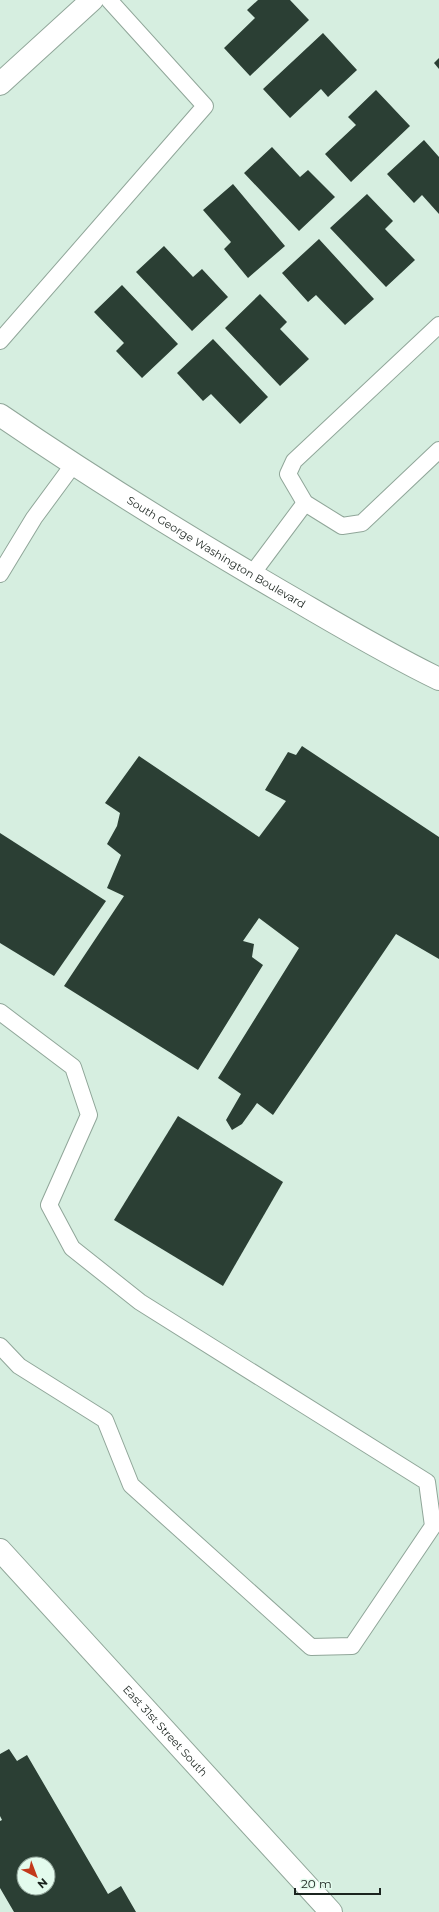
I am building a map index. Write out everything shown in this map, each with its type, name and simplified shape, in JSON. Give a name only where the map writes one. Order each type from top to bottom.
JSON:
[{"type":"street","points":[[0,84],[92,0]]},
{"type":"street","name":"South George Washington Boulevard","points":[[0,415],[73,465],[252,574],[398,659],[439,679]]},
{"type":"street","name":"East 31st Street South","points":[[0,1550],[331,1912]]},
{"type":"lane","points":[[0,341],[205,106],[109,0]]},
{"type":"lane","points":[[439,325],[294,461],[288,474],[306,503],[342,526],[362,523],[439,450]]},
{"type":"lane","points":[[0,574],[34,518],[73,465]]},
{"type":"lane","points":[[252,574],[306,503]]},
{"type":"lane","points":[[0,1012],[73,1068],[89,1115],[48,1204],[72,1248],[140,1302],[427,1482],[433,1526],[352,1646],[311,1647],[131,1484],[105,1420],[19,1366],[0,1346]]},
{"type":"building","points":[[258,0],[290,0],[309,20],[250,76],[224,48],[255,18],[247,10]]},
{"type":"building","points":[[323,33],[357,70],[328,97],[321,89],[290,118],[263,89]]},
{"type":"building","points":[[439,58],[439,69],[434,63]]},
{"type":"building","points":[[376,90],[410,126],[351,182],[325,154],[356,125],[348,117]]},
{"type":"building","points":[[424,140],[439,157],[439,214],[422,195],[414,203],[387,174]]},
{"type":"building","points":[[272,147],[300,177],[308,170],[335,197],[299,231],[244,173]]},
{"type":"building","points":[[233,184],[285,246],[248,278],[224,249],[231,242],[203,210]]},
{"type":"building","points":[[367,194],[393,221],[385,229],[415,260],[386,287],[330,228]]},
{"type":"building","points":[[319,239],[374,299],[345,325],[316,295],[308,302],[282,273]]},
{"type":"building","points":[[164,246],[193,277],[202,269],[228,297],[192,331],[136,272]]},
{"type":"building","points":[[122,285],[178,344],[142,378],[116,351],[124,343],[94,312]]},
{"type":"building","points":[[260,294],[287,322],[280,329],[309,359],[280,386],[225,328]]},
{"type":"building","points":[[213,339],[268,397],[240,424],[211,394],[203,401],[177,373]]},
{"type":"building","points":[[302,746],[439,837],[439,959],[396,934],[273,1115],[257,1103],[242,1124],[232,1130],[226,1120],[241,1094],[218,1078],[299,948],[259,918],[243,941],[254,944],[252,957],[263,965],[198,1070],[64,986],[124,896],[107,888],[121,855],[107,844],[117,826],[120,813],[105,803],[139,756],[259,837],[286,801],[265,790],[288,752],[296,755]]},
{"type":"building","points":[[0,833],[106,901],[54,976],[0,943]]},
{"type":"building","points":[[178,1116],[283,1182],[223,1286],[114,1220]]},
{"type":"building","points":[[9,1749],[17,1761],[27,1755],[108,1894],[121,1886],[136,1912],[14,1912],[0,1888],[0,1821],[2,1820],[0,1816],[0,1754]]}]
